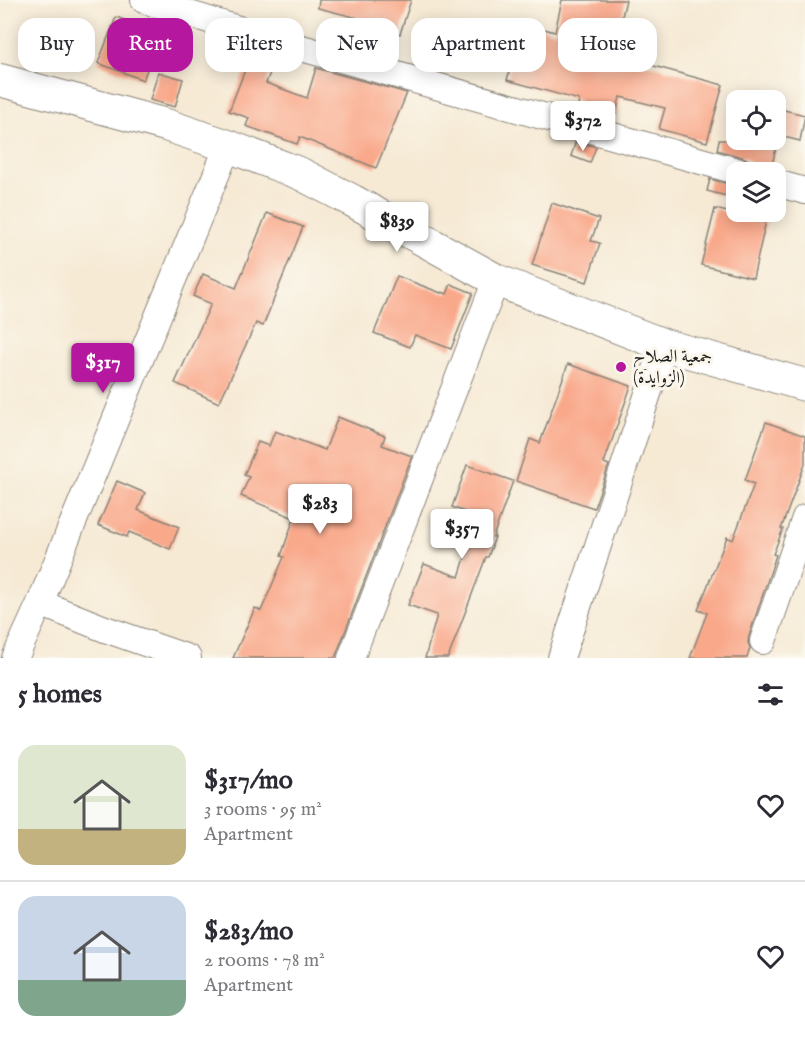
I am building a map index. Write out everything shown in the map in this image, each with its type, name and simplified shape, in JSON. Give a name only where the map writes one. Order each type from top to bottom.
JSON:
[{"type":"street","points":[[144,0],[277,41],[726,168]]},
{"type":"street","points":[[0,80],[166,125],[228,146],[301,174],[496,280],[664,345],[805,385]]},
{"type":"street","points":[[15,658],[40,603],[228,146]]},
{"type":"street","points":[[786,186],[805,191]]},
{"type":"street","points":[[351,658],[496,280]]},
{"type":"street","points":[[561,658],[664,345]]},
{"type":"street","points":[[763,641],[805,518]]},
{"type":"street","points":[[40,603],[188,658]]},
{"type":"building","points":[[319,0],[411,0],[400,34],[399,18],[358,18],[318,8]]},
{"type":"building","points":[[562,0],[626,0],[622,18],[558,18]]},
{"type":"building","points":[[558,18],[558,72],[657,72],[657,67],[723,85],[707,142],[659,129],[665,108],[620,97],[616,114],[608,112],[605,118],[586,113],[587,108],[578,106],[579,100],[507,80],[509,72],[546,72],[546,29],[555,32]]},
{"type":"building","points":[[107,40],[107,66],[98,63]]},
{"type":"building","points":[[316,68],[316,72],[331,72],[407,93],[376,168],[300,137],[297,144],[246,126],[249,118],[229,111],[244,72],[270,72],[266,83],[307,98]]},
{"type":"building","points":[[122,72],[146,72],[143,80]]},
{"type":"building","points":[[158,72],[183,79],[175,107],[150,100]]},
{"type":"building","points":[[786,110],[805,115],[800,141],[786,138]]},
{"type":"building","points":[[719,140],[726,140],[726,150],[776,150],[773,162],[751,162],[717,150]]},
{"type":"building","points":[[576,141],[596,147],[590,163],[571,156]]},
{"type":"building","points":[[710,179],[726,183],[726,196],[707,191]]},
{"type":"building","points":[[552,203],[599,219],[591,241],[600,243],[587,282],[532,265]]},
{"type":"building","points":[[715,209],[726,212],[726,222],[766,222],[753,278],[701,265]]},
{"type":"building","points":[[267,213],[303,227],[263,326],[256,323],[219,403],[175,383],[211,304],[193,296],[203,274],[236,288]]},
{"type":"building","points":[[397,276],[441,293],[447,294],[451,284],[473,293],[451,349],[415,335],[410,347],[374,333]]},
{"type":"building","points":[[568,364],[631,386],[604,463],[609,465],[594,508],[516,481],[530,439],[540,443]]},
{"type":"building","points":[[338,417],[385,436],[382,445],[412,456],[335,658],[233,658],[255,608],[261,611],[284,557],[281,556],[294,518],[241,496],[249,477],[244,475],[258,442],[269,446],[275,431],[325,450]]},
{"type":"building","points":[[766,422],[805,436],[805,464],[773,554],[776,555],[749,636],[750,648],[747,658],[690,658],[707,613],[698,610],[727,537],[733,540],[754,484],[745,480]]},
{"type":"building","points":[[467,465],[513,481],[488,557],[486,557],[448,658],[425,658],[437,615],[408,605],[424,564],[459,577],[478,517],[452,507]]},
{"type":"building","points":[[117,481],[145,493],[138,510],[179,527],[170,549],[129,532],[127,537],[98,525]]},
{"type":"place","name":"جمعية الصلاح (الزوايدة)","points":[[621,367]]}]
